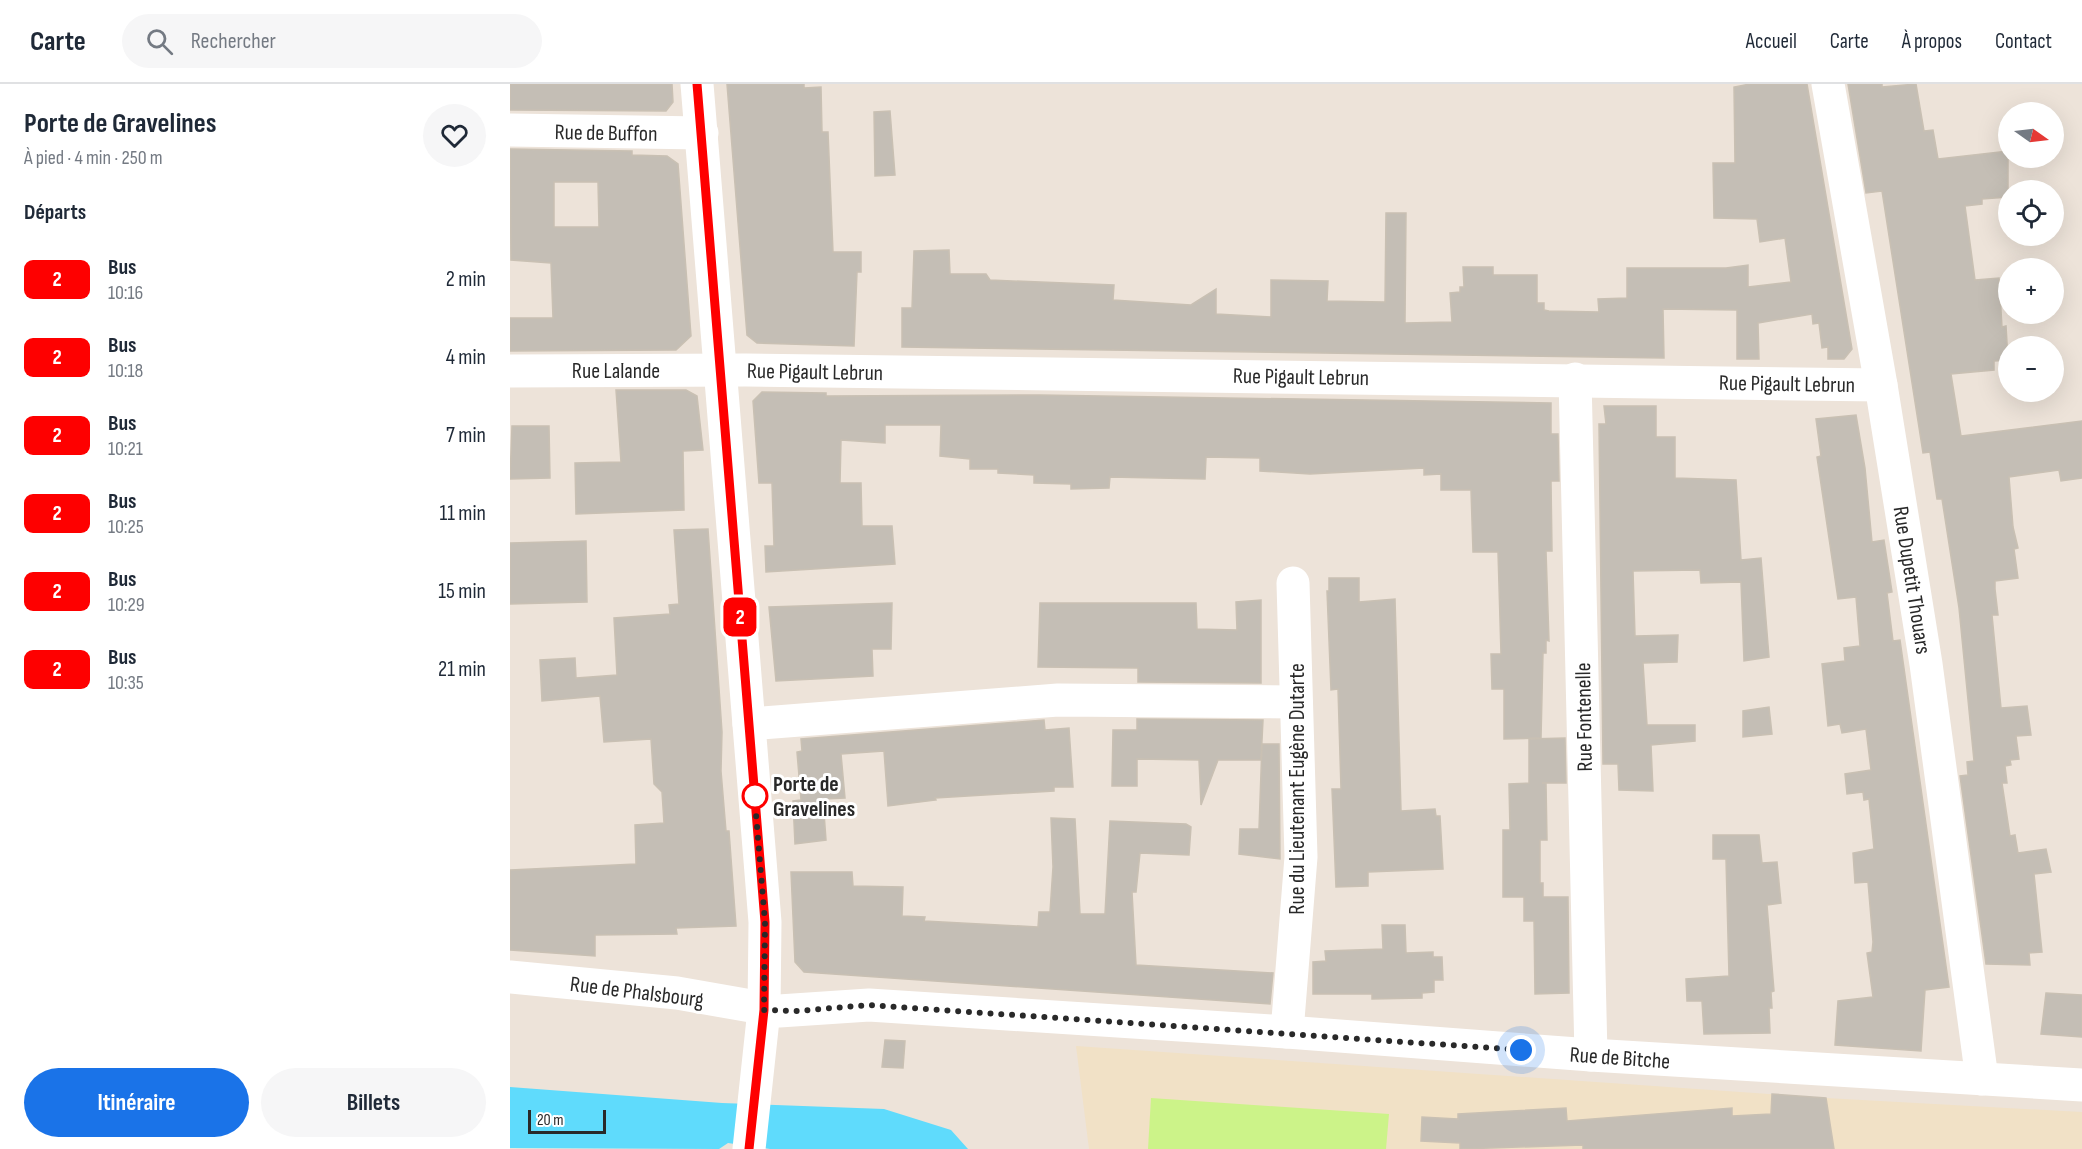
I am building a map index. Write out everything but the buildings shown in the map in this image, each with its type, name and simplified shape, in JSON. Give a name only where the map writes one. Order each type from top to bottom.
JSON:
[{"type":"street","points":[[698,84],[765,922],[764,1010],[756,1064],[749,1149]]},
{"type":"street","name":"Rue Dupetit Thouars","points":[[1828,84],[1881,385],[1935,721],[1982,1079]]},
{"type":"street","name":"Rue de Buffon","points":[[510,130],[702,133]]},
{"type":"street","name":"Rue Pigault Lebrun","points":[[721,370],[1575,379],[1881,385]]},
{"type":"street","name":"Rue Lalande","points":[[510,371],[721,370]]},
{"type":"street","name":"Rue Fontenelle","points":[[1575,379],[1591,1055]]},
{"type":"street","name":"Rue du Lieutenant Eugène Dutarte","points":[[1287,1032],[1300,891],[1293,583]]},
{"type":"street","points":[[749,724],[1058,700],[1296,702]]},
{"type":"street","name":"Rue de Phalsbourg","points":[[510,977],[676,993],[764,1010]]},
{"type":"street","name":"Rue de Bitche","points":[[764,1010],[797,1011],[869,1005],[1287,1032],[1591,1055],[2082,1085]]},
{"type":"shaded area","points":[[1076,1046],[1826,1098],[2082,1112],[2082,1149],[1089,1149]]},
{"type":"green space","points":[[1151,1098],[1389,1114],[1386,1149],[1148,1149]]},
{"type":"water","points":[[510,1087],[722,1103],[884,1109],[951,1130],[968,1149],[770,1149],[728,1143],[719,1149],[510,1148]]},
{"type":"bus line","name":"2","points":[[697,84],[765,922],[764,1010],[756,1064],[749,1149]]},
{"type":"place","name":"Porte de Gravelines","points":[[755,796]]},
{"type":"route","points":[[755,796],[754,790],[765,922],[764,1010],[797,1011],[869,1005],[1287,1032],[1521,1050]]}]
